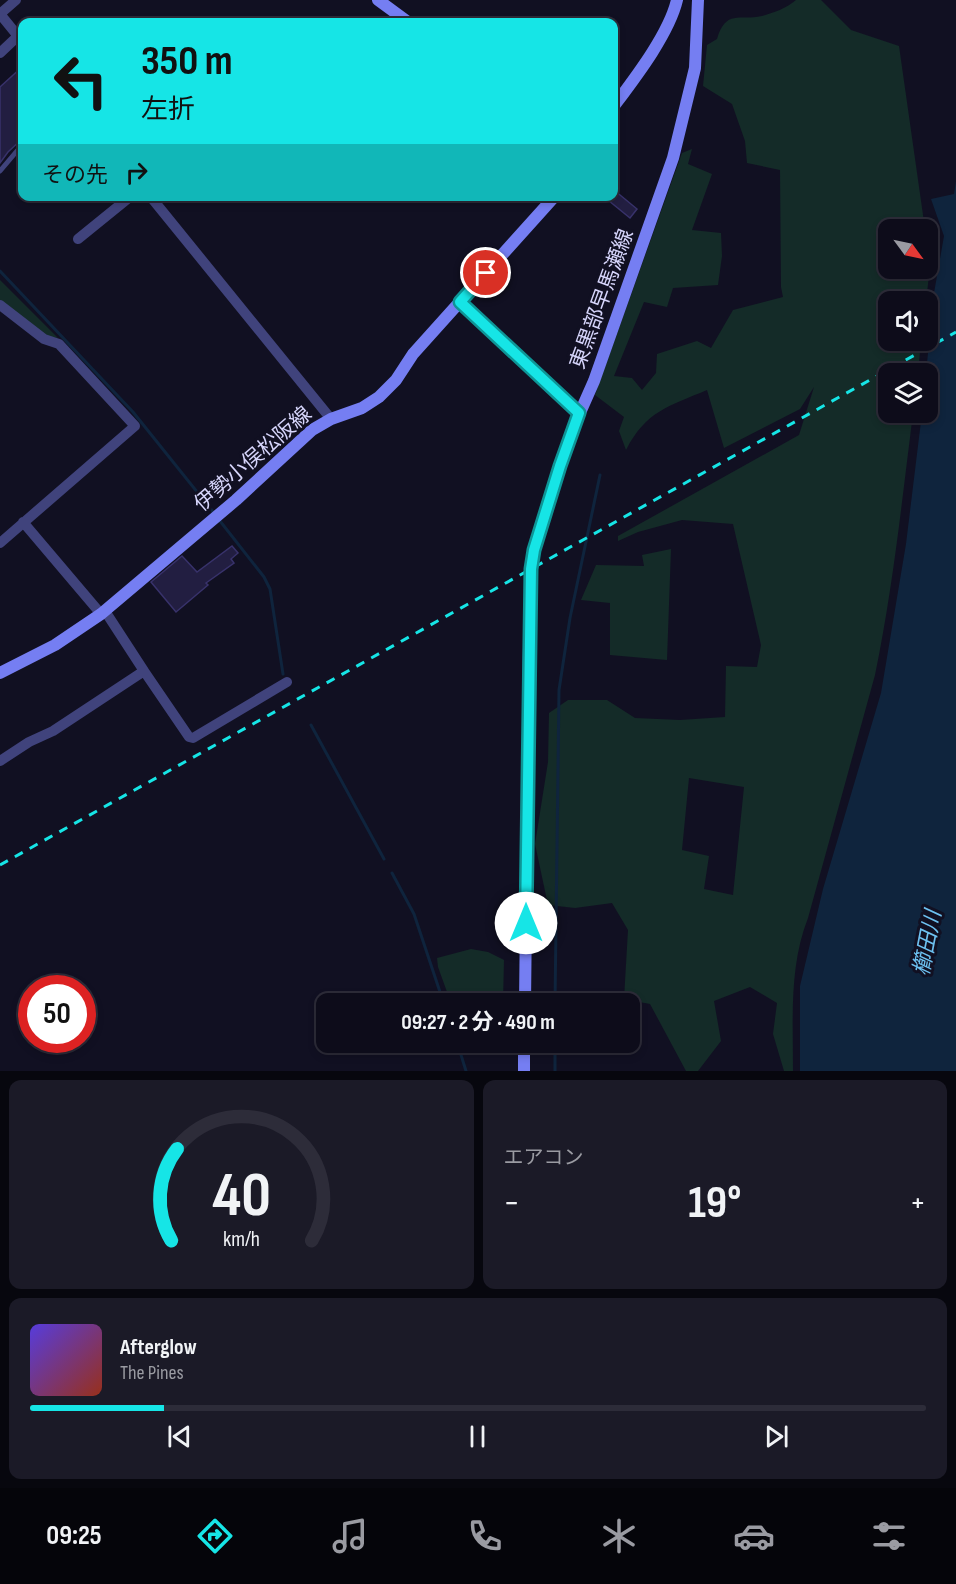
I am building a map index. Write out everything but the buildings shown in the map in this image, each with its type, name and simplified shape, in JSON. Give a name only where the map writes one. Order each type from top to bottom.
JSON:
[{"type":"main road","points":[[378,0],[403,18]]},
{"type":"main road","points":[[618,100],[651,53],[674,12],[677,0]]},
{"type":"main road","name":"東黒部早馬瀬線","points":[[525,993],[525,855],[531,569],[534,550],[560,466],[579,413],[594,381],[673,158],[695,68],[698,0]]},
{"type":"main road","name":"伊勢小俣松阪線","points":[[0,673],[56,645],[103,612],[236,501],[301,438],[332,419],[362,408],[385,393],[413,354],[551,201]]},
{"type":"main road","points":[[524,1053],[524,1071]]},
{"type":"street","points":[[16,0],[0,15],[18,37]]},
{"type":"street","points":[[0,53],[18,40]]},
{"type":"street","points":[[78,240],[125,201]]},
{"type":"street","points":[[154,201],[332,419]]},
{"type":"street","points":[[460,302],[579,413]]},
{"type":"street","points":[[0,306],[44,339],[59,344],[135,426],[0,543]]},
{"type":"street","points":[[23,522],[103,612],[189,738],[193,738],[286,682]]},
{"type":"street","points":[[0,761],[29,742],[53,731],[144,671]]},
{"type":"lane","points":[[0,171],[18,150]]},
{"type":"green space","points":[[796,0],[821,0],[851,30],[899,46],[924,219],[878,219],[878,279],[929,279],[927,291],[878,291],[878,351],[920,351],[919,363],[878,363],[878,423],[912,423],[897,544],[875,675],[798,955],[793,993],[793,1071],[784,1071],[773,1034],[777,1003],[750,987],[714,1001],[721,1041],[698,1071],[686,1071],[650,1004],[640,1002],[640,993],[624,993],[628,930],[612,903],[575,908],[548,905],[535,844],[548,762],[549,713],[568,700],[607,700],[635,718],[680,720],[725,717],[726,666],[757,667],[761,645],[733,524],[682,520],[638,532],[618,541],[618,536],[799,435],[814,387],[800,409],[724,448],[707,390],[670,406],[650,418],[626,450],[619,431],[624,417],[595,395],[682,153],[692,149],[688,164],[712,174],[692,230],[721,233],[722,256],[718,285],[673,288],[667,307],[644,302],[614,376],[632,378],[642,390],[656,373],[657,354],[697,341],[711,348],[733,310],[783,297],[780,170],[747,163],[745,141],[732,104],[703,86],[707,45],[717,39],[725,23],[734,18],[766,15]],"holes":[[[689,778],[744,787],[733,895],[704,889],[709,856],[682,850]]]},
{"type":"green space","points":[[0,280],[58,338],[46,336],[0,302]]},
{"type":"green space","points":[[671,549],[667,660],[610,655],[610,603],[581,600],[596,565],[644,566],[642,555]]},
{"type":"green space","points":[[471,949],[488,952],[504,960],[503,993],[447,993],[437,958]]},
{"type":"water","name":"櫛田川","points":[[956,181],[956,1071],[800,1071],[800,986],[823,889],[881,693],[906,544],[921,423],[938,423],[938,363],[927,363],[928,351],[938,351],[938,291],[934,291],[944,236],[931,199],[954,194]]},
{"type":"waterway","points":[[0,271],[133,412],[214,513]]},
{"type":"waterway","points":[[555,993],[559,690],[570,618],[600,475]]},
{"type":"waterway","points":[[220,521],[264,577],[270,589],[283,674]]},
{"type":"waterway","points":[[311,725],[384,859]]},
{"type":"waterway","points":[[392,873],[414,914],[440,993]]},
{"type":"waterway","points":[[460,1053],[466,1071]]},
{"type":"waterway","points":[[555,1053],[555,1071]]},
{"type":"railway","points":[[0,865],[956,332]]},
{"type":"route","points":[[486,273],[460,302],[571,403],[579,413],[534,550],[531,569],[525,855],[526,923]]}]
